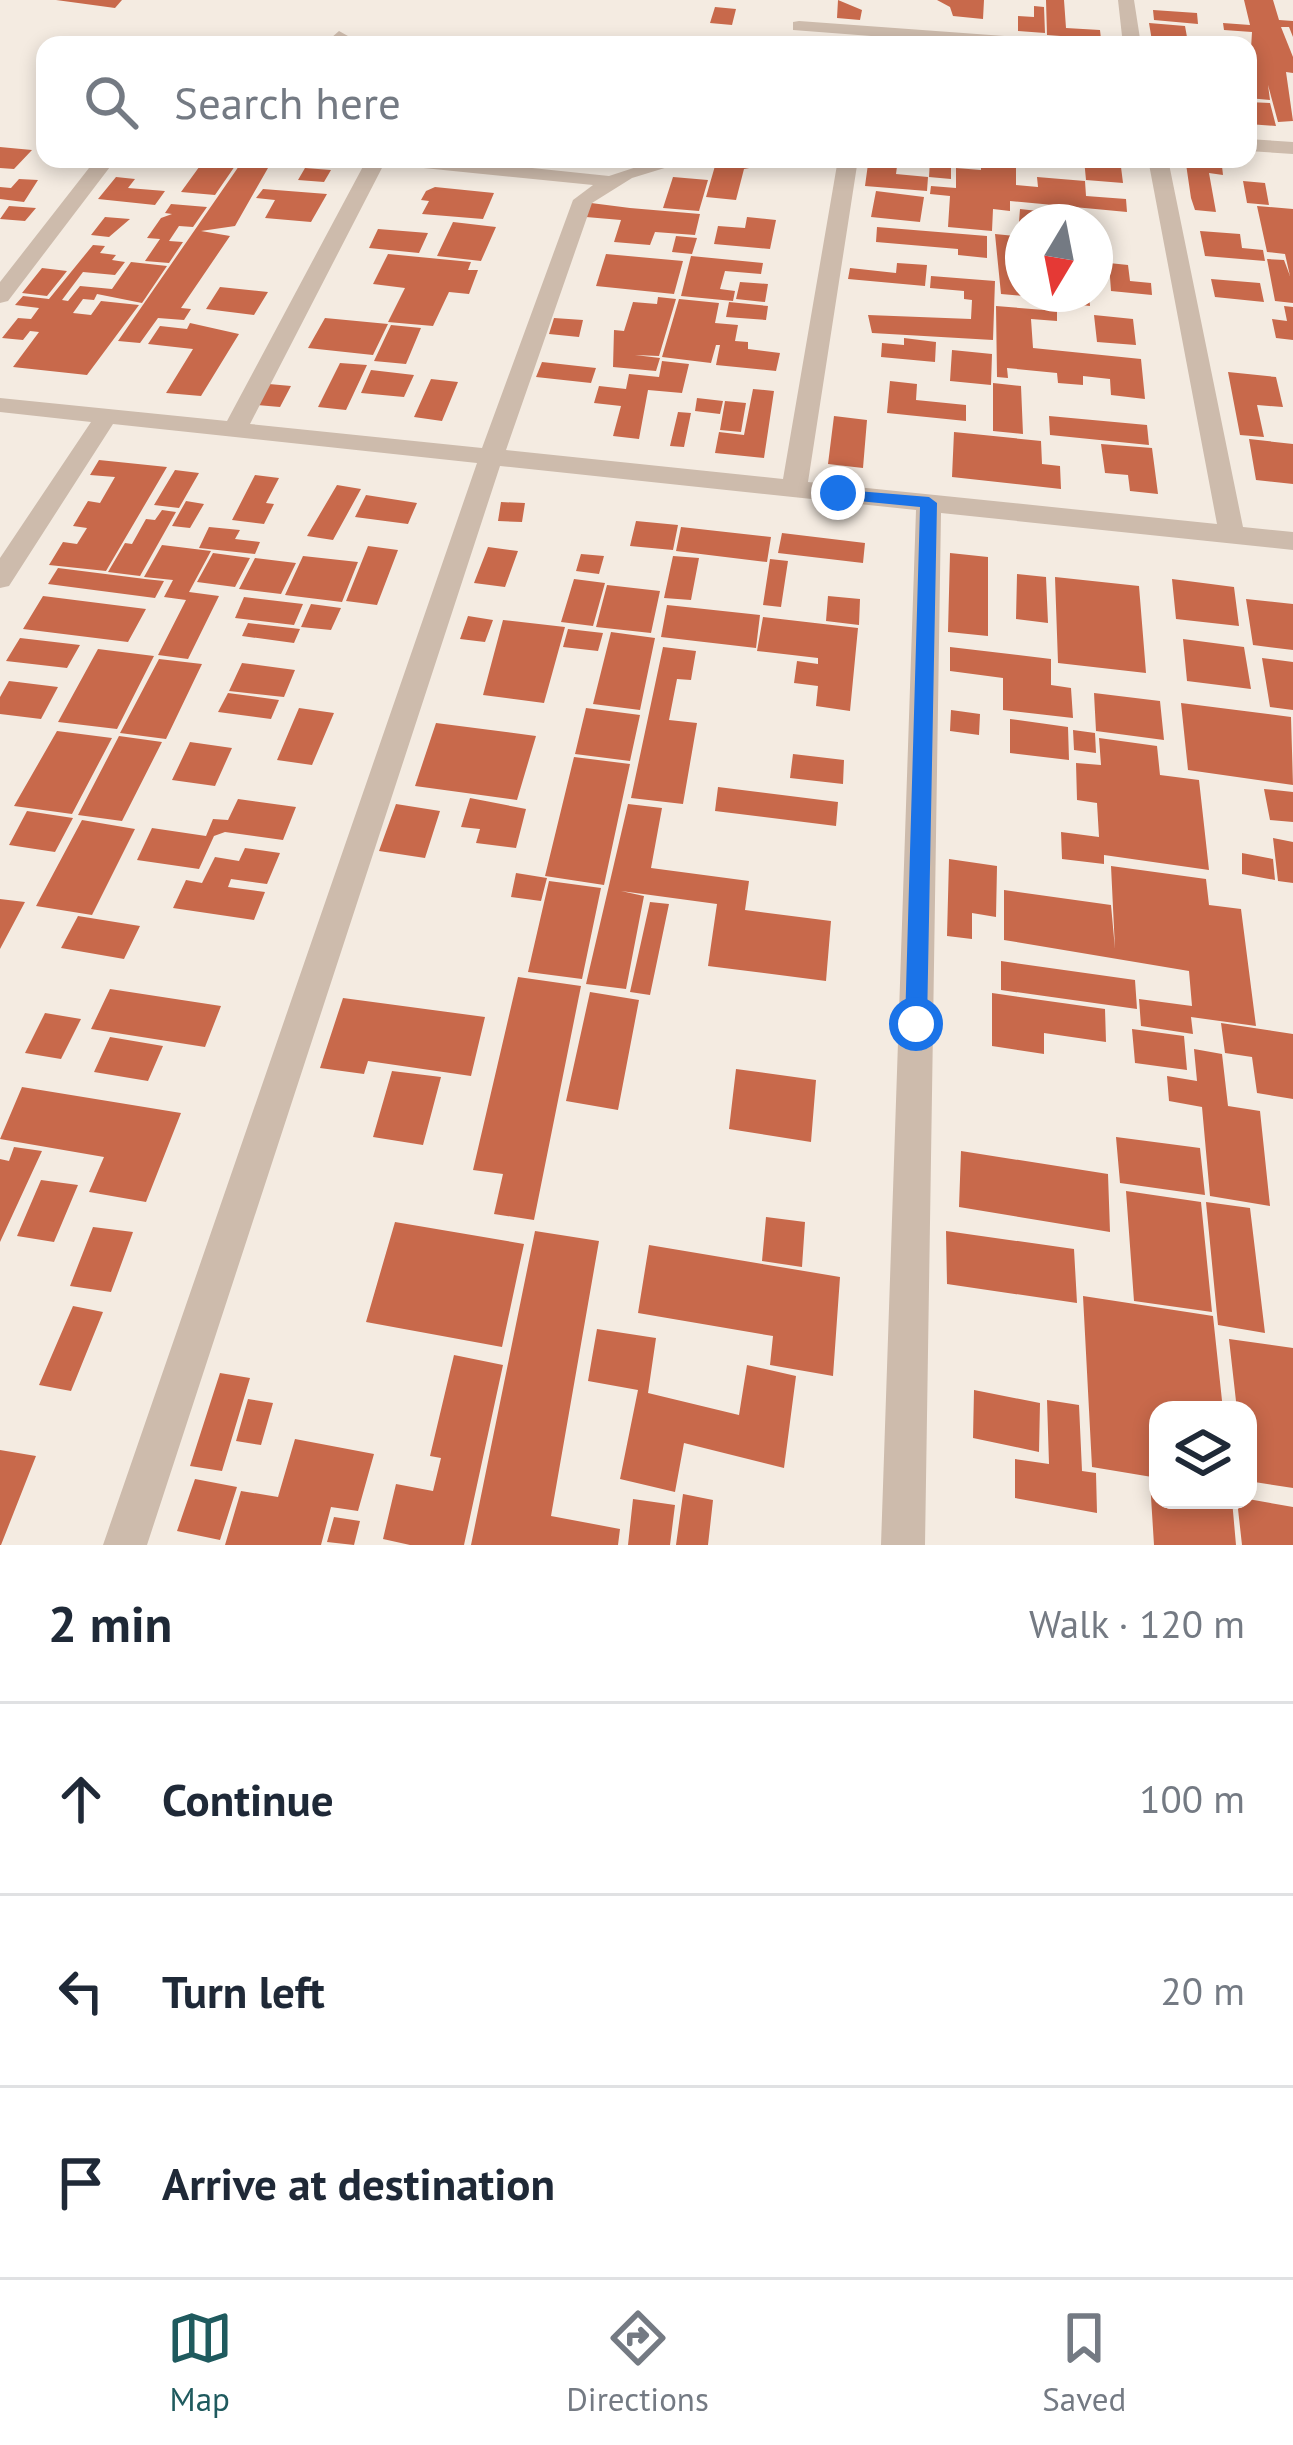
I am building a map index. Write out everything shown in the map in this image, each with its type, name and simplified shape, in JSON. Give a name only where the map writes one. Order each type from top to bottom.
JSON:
[{"type":"street","points":[[1126,0],[1131,36]]},
{"type":"street","points":[[799,26],[935,36]]},
{"type":"street","points":[[1257,146],[1293,148]]},
{"type":"street","points":[[0,296],[99,168]]},
{"type":"street","points":[[236,427],[371,168]]},
{"type":"street","points":[[478,168],[607,181],[652,168]]},
{"type":"street","points":[[794,488],[847,168]]},
{"type":"street","points":[[1160,168],[1232,535]]},
{"type":"street","points":[[125,1545],[491,457],[583,200],[607,181]]},
{"type":"street","points":[[0,405],[1293,541]]},
{"type":"street","points":[[0,579],[107,416]]},
{"type":"street","points":[[903,1545],[929,503]]},
{"type":"building","points":[[56,0],[122,0],[115,8]]},
{"type":"building","points":[[838,0],[862,10],[860,20],[837,18]]},
{"type":"building","points":[[937,0],[984,0],[983,19],[953,16],[950,7]]},
{"type":"building","points":[[1046,0],[1064,0],[1066,28],[1100,30],[1101,36],[1060,36],[1047,35]]},
{"type":"building","points":[[1244,0],[1273,0],[1279,20],[1293,21],[1293,37],[1289,27],[1281,27],[1293,57],[1293,73],[1286,72],[1293,121],[1278,122],[1268,85],[1270,100],[1257,99],[1257,36],[1224,30],[1223,23],[1250,25]]},
{"type":"building","points":[[1034,6],[1044,7],[1045,33],[1018,31],[1018,16],[1034,17]]},
{"type":"building","points":[[715,7],[736,9],[732,25],[710,23]]},
{"type":"building","points":[[1153,10],[1197,13],[1198,24],[1154,20]]},
{"type":"building","points":[[1149,23],[1185,26],[1187,36],[1171,36],[1151,36]]},
{"type":"building","points":[[1257,102],[1270,103],[1276,126],[1257,125]]},
{"type":"building","points":[[0,147],[32,150],[14,169],[0,168]]},
{"type":"building","points":[[198,168],[234,168],[215,195],[181,192]]},
{"type":"building","points":[[238,168],[268,168],[235,226],[201,231],[230,236],[181,308],[191,309],[184,320],[158,318],[140,343],[118,341]]},
{"type":"building","points":[[305,168],[331,170],[324,182],[298,180]]},
{"type":"building","points":[[714,168],[749,168],[744,169],[736,200],[706,197]]},
{"type":"building","points":[[867,168],[897,168],[896,174],[928,177],[927,191],[865,186]]},
{"type":"building","points":[[930,168],[951,168],[951,179],[929,177]]},
{"type":"building","points":[[956,168],[1016,168],[1016,185],[1038,187],[1037,177],[1085,181],[1086,196],[1126,199],[1127,212],[1113,211],[1113,204],[1010,201],[1005,210],[993,209],[992,231],[948,227],[950,196],[930,194],[931,186],[956,188]]},
{"type":"building","points":[[1085,168],[1121,168],[1123,183],[1086,180]]},
{"type":"building","points":[[1187,168],[1222,168],[1223,175],[1209,173],[1216,212],[1195,210]]},
{"type":"building","points":[[116,177],[135,179],[128,188],[165,191],[155,205],[98,199]]},
{"type":"building","points":[[673,177],[708,180],[699,211],[663,208]]},
{"type":"building","points":[[19,179],[38,180],[24,202],[0,199],[0,187],[11,188]]},
{"type":"building","points":[[1243,181],[1265,183],[1269,205],[1247,203]]},
{"type":"building","points":[[435,187],[494,193],[483,219],[422,214],[429,201],[421,200]]},
{"type":"building","points":[[263,189],[327,194],[311,222],[265,218],[275,200],[256,198]]},
{"type":"building","points":[[876,191],[924,197],[920,222],[871,217]]},
{"type":"building","points":[[591,203],[700,214],[695,235],[655,232],[650,245],[614,242],[621,220],[586,217]]},
{"type":"building","points":[[171,204],[207,207],[193,227],[179,226],[169,241],[183,242],[169,263],[145,261],[160,239],[147,238],[161,218],[172,214],[165,213]]},
{"type":"building","points":[[9,206],[36,208],[25,221],[0,219]]},
{"type":"building","points":[[1257,206],[1293,209],[1293,303],[1275,301],[1267,259],[1284,260],[1290,276],[1285,254],[1267,252]]},
{"type":"building","points":[[105,217],[130,219],[109,237],[91,235]]},
{"type":"building","points":[[747,217],[776,220],[770,249],[714,244],[718,226],[745,228]]},
{"type":"building","points":[[453,222],[496,227],[481,261],[437,256]]},
{"type":"building","points":[[877,227],[987,236],[987,258],[958,255],[958,249],[876,242]]},
{"type":"building","points":[[378,229],[428,233],[419,253],[369,248]]},
{"type":"building","points":[[1200,231],[1240,234],[1242,248],[1263,250],[1265,261],[1205,256]]},
{"type":"building","points":[[995,234],[1005,235],[1005,294],[1001,294]]},
{"type":"building","points":[[676,236],[697,238],[692,254],[672,252]]},
{"type":"building","points":[[93,245],[105,246],[100,253],[125,262],[115,275],[83,272],[62,300],[68,301],[80,286],[112,289],[131,262],[167,266],[142,303],[97,294],[94,300],[83,299],[73,313],[91,315],[101,301],[139,305],[87,375],[13,367],[39,332],[30,331],[23,340],[2,338],[18,318],[31,319],[39,308],[15,305],[23,296],[49,299]]},
{"type":"building","points":[[388,254],[471,262],[468,270],[478,270],[469,294],[449,292],[433,326],[388,322],[405,288],[373,284]]},
{"type":"building","points":[[606,254],[683,261],[674,294],[596,286]]},
{"type":"building","points":[[691,256],[763,263],[761,274],[725,271],[720,289],[735,291],[733,301],[681,296]]},
{"type":"building","points":[[897,263],[927,265],[925,286],[848,279],[850,268],[896,273]]},
{"type":"building","points":[[1113,263],[1128,265],[1130,281],[1151,283],[1152,295],[1113,291]]},
{"type":"building","points":[[42,268],[67,271],[47,296],[22,293]]},
{"type":"building","points":[[931,276],[995,281],[993,340],[872,333],[868,315],[971,319],[972,300],[964,299],[964,291],[930,288]]},
{"type":"building","points":[[1211,279],[1260,283],[1264,302],[1215,297]]},
{"type":"building","points":[[740,282],[768,284],[765,302],[736,299]]},
{"type":"building","points":[[220,287],[268,292],[254,315],[206,309]]},
{"type":"building","points":[[658,297],[676,299],[659,356],[635,355],[660,358],[656,371],[613,367],[614,330],[624,331],[633,302],[657,304]]},
{"type":"building","points":[[679,299],[719,303],[715,323],[738,325],[735,341],[748,342],[748,349],[780,353],[776,371],[716,365],[720,345],[711,363],[662,357]]},
{"type":"building","points":[[729,302],[768,306],[766,320],[726,317]]},
{"type":"building","points":[[996,306],[1005,307],[1005,312],[1057,312],[1057,321],[1031,319],[1033,348],[1141,359],[1145,399],[1111,395],[1110,379],[1083,376],[1083,385],[1058,383],[1057,373],[1007,368],[1008,378],[997,377]]},
{"type":"building","points":[[1284,306],[1293,307],[1293,340],[1276,338],[1272,319],[1287,321]]},
{"type":"building","points":[[1094,315],[1133,319],[1136,345],[1097,342]]},
{"type":"building","points":[[325,318],[388,324],[373,355],[308,348]]},
{"type":"building","points":[[554,318],[583,320],[579,337],[549,334]]},
{"type":"building","points":[[190,323],[239,334],[201,396],[166,393],[193,349],[148,344],[160,326],[187,329]]},
{"type":"building","points":[[391,325],[421,328],[406,364],[374,361]]},
{"type":"building","points":[[904,338],[936,342],[935,362],[881,357],[882,343],[904,345]]},
{"type":"building","points":[[952,350],[992,354],[991,385],[950,381]]},
{"type":"building","points":[[662,361],[689,364],[682,393],[648,390],[639,439],[613,436],[621,406],[594,403],[599,386],[626,389],[629,374],[659,377]]},
{"type":"building","points":[[542,362],[596,368],[591,383],[536,377]]},
{"type":"building","points":[[340,363],[367,365],[346,410],[318,407]]},
{"type":"building","points":[[371,370],[414,375],[404,397],[361,393]]},
{"type":"building","points":[[1228,372],[1276,377],[1283,407],[1257,405],[1264,437],[1240,435]]},
{"type":"building","points":[[431,379],[458,382],[442,421],[414,417]]},
{"type":"building","points":[[890,381],[917,384],[916,400],[966,405],[966,421],[887,413]]},
{"type":"building","points":[[993,383],[1021,386],[1023,434],[993,431]]},
{"type":"building","points":[[269,384],[291,386],[280,407],[257,405]]},
{"type":"building","points":[[753,389],[774,391],[764,458],[715,453],[719,432],[744,435]]},
{"type":"building","points":[[697,398],[723,401],[720,414],[695,411]]},
{"type":"building","points":[[725,401],[746,403],[741,432],[720,430]]},
{"type":"building","points":[[678,412],[691,413],[684,447],[670,446]]},
{"type":"building","points":[[834,416],[867,420],[863,468],[828,464]]},
{"type":"building","points":[[1049,416],[1147,425],[1149,445],[1050,435]]},
{"type":"building","points":[[954,432],[1041,441],[1042,464],[1060,466],[1061,489],[952,477]]},
{"type":"building","points":[[1249,439],[1293,444],[1293,484],[1256,480]]},
{"type":"building","points":[[1101,444],[1152,448],[1158,494],[1130,491],[1128,475],[1105,473]]},
{"type":"building","points":[[99,460],[167,467],[106,571],[49,565],[63,542],[77,544],[87,528],[73,526],[88,501],[100,503],[115,477],[90,475]]},
{"type":"building","points":[[175,470],[199,473],[179,508],[154,505]]},
{"type":"building","points":[[255,475],[279,478],[266,503],[274,504],[264,524],[232,520]]},
{"type":"building","points":[[337,485],[361,489],[333,540],[307,536]]},
{"type":"building","points":[[366,495],[417,503],[408,524],[355,517]]},
{"type":"building","points":[[186,501],[204,504],[190,528],[172,526]]},
{"type":"building","points":[[501,502],[525,503],[522,522],[498,521]]},
{"type":"building","points":[[162,510],[176,512],[140,576],[108,572],[125,543],[132,544],[146,519],[155,520]]},
{"type":"building","points":[[636,521],[678,525],[673,550],[630,546]]},
{"type":"building","points":[[209,527],[240,530],[235,539],[260,542],[255,554],[199,548]]},
{"type":"building","points":[[681,527],[771,537],[767,562],[676,551]]},
{"type":"building","points":[[782,533],[865,543],[863,563],[778,553]]},
{"type":"building","points":[[162,545],[211,551],[189,592],[219,596],[188,659],[158,655],[186,600],[164,597],[173,580],[144,577]]},
{"type":"building","points":[[368,546],[398,550],[377,605],[346,601]]},
{"type":"building","points":[[488,547],[518,551],[505,587],[474,583]]},
{"type":"building","points":[[213,553],[250,558],[235,587],[197,582]]},
{"type":"building","points":[[950,553],[988,557],[988,636],[948,632]]},
{"type":"building","points":[[581,554],[604,556],[599,574],[576,571]]},
{"type":"building","points":[[303,556],[358,562],[342,602],[285,595]]},
{"type":"building","points":[[673,556],[699,558],[691,600],[664,598]]},
{"type":"building","points":[[255,558],[296,563],[281,594],[239,589]]},
{"type":"building","points":[[770,559],[788,561],[781,607],[763,605]]},
{"type":"building","points":[[58,568],[164,581],[155,598],[48,584]]},
{"type":"building","points":[[1017,574],[1046,577],[1048,623],[1016,619]]},
{"type":"building","points":[[1055,577],[1139,586],[1146,673],[1058,663]]},
{"type":"building","points":[[574,579],[605,583],[593,626],[561,622]]},
{"type":"building","points":[[1172,579],[1234,587],[1239,626],[1176,619]]},
{"type":"building","points":[[607,585],[660,591],[651,633],[596,627]]},
{"type":"building","points":[[43,596],[146,609],[128,642],[23,629]]},
{"type":"building","points":[[828,596],[860,599],[859,625],[826,621]]},
{"type":"building","points":[[244,597],[303,604],[294,625],[235,618]]},
{"type":"building","points":[[1246,599],[1293,604],[1293,650],[1253,645]]},
{"type":"building","points":[[311,604],[341,608],[331,630],[301,627]]},
{"type":"building","points":[[667,605],[760,615],[756,648],[661,637]]},
{"type":"building","points":[[468,616],[493,620],[485,642],[460,639]]},
{"type":"building","points":[[763,617],[858,628],[850,711],[816,706],[818,686],[794,683],[797,661],[818,664],[818,658],[757,651]]},
{"type":"building","points":[[503,620],[565,627],[544,703],[483,695]]},
{"type":"building","points":[[248,623],[300,629],[294,643],[242,636]]},
{"type":"building","points":[[568,629],[603,633],[598,651],[563,647]]},
{"type":"building","points":[[611,632],[655,638],[640,710],[593,704]]},
{"type":"building","points":[[20,638],[80,645],[67,668],[6,661]]},
{"type":"building","points":[[1183,639],[1244,647],[1251,689],[1187,681]]},
{"type":"building","points":[[663,647],[696,651],[691,680],[677,679],[669,720],[697,723],[683,804],[631,798]]},
{"type":"building","points":[[950,647],[1051,659],[1051,685],[1071,688],[1073,718],[1003,710],[1003,678],[950,671]]},
{"type":"building","points":[[98,649],[154,656],[117,729],[58,722]]},
{"type":"building","points":[[1262,658],[1293,662],[1293,710],[1270,707]]},
{"type":"building","points":[[159,659],[202,664],[166,739],[120,733]]},
{"type":"building","points":[[242,663],[295,670],[284,697],[229,691]]},
{"type":"building","points":[[9,681],[58,687],[41,719],[0,714],[0,697]]},
{"type":"building","points":[[228,693],[279,700],[271,719],[218,712]]},
{"type":"building","points":[[1094,693],[1160,701],[1164,740],[1096,731]]},
{"type":"building","points":[[1181,703],[1291,717],[1293,785],[1188,770]]},
{"type":"building","points":[[299,708],[334,713],[312,765],[277,760]]},
{"type":"building","points":[[586,708],[640,715],[630,761],[575,754]]},
{"type":"building","points":[[951,710],[980,714],[979,735],[950,731]]},
{"type":"building","points":[[1010,719],[1068,727],[1069,760],[1010,753]]},
{"type":"building","points":[[436,723],[536,736],[517,800],[415,786]]},
{"type":"building","points":[[1073,730],[1095,733],[1096,753],[1074,750]]},
{"type":"building","points":[[57,731],[112,738],[72,814],[14,806]]},
{"type":"building","points":[[119,736],[162,742],[122,821],[78,815]]},
{"type":"building","points":[[1099,738],[1157,746],[1160,775],[1199,780],[1209,870],[1104,855],[1104,864],[1062,859],[1061,832],[1099,837],[1097,803],[1077,800],[1076,763],[1101,765]]},
{"type":"building","points":[[190,742],[232,748],[215,786],[172,780]]},
{"type":"building","points":[[793,754],[844,760],[843,784],[790,778]]},
{"type":"building","points":[[574,757],[630,764],[604,885],[545,876]]},
{"type":"building","points":[[718,787],[838,802],[836,826],[715,811]]},
{"type":"building","points":[[1264,789],[1293,792],[1293,822],[1270,820]]},
{"type":"building","points":[[470,798],[526,809],[516,848],[476,843],[480,829],[461,827]]},
{"type":"building","points":[[238,799],[296,807],[283,840],[225,832],[214,836],[199,869],[137,860],[152,828],[206,836],[213,819],[228,820]]},
{"type":"building","points":[[396,804],[440,811],[425,858],[379,851]]},
{"type":"building","points":[[628,804],[662,808],[651,868],[749,881],[745,910],[831,921],[826,981],[708,966],[717,904],[621,891],[644,896],[626,989],[586,984]]},
{"type":"building","points":[[27,811],[73,818],[55,852],[9,845]]},
{"type":"building","points":[[82,820],[135,829],[92,915],[36,906]]},
{"type":"building","points":[[1273,838],[1293,842],[1293,883],[1278,881]]},
{"type":"building","points":[[245,848],[280,853],[267,884],[231,879],[228,887],[265,892],[254,920],[173,908],[186,880],[202,883],[215,857],[239,861]]},
{"type":"building","points":[[1242,853],[1273,859],[1275,880],[1242,874]]},
{"type":"building","points":[[949,859],[997,866],[996,917],[972,913],[972,939],[947,936]]},
{"type":"building","points":[[1111,866],[1206,879],[1209,905],[1241,909],[1256,1026],[1191,1017],[1193,1034],[1141,1026],[1139,999],[1192,1006],[1189,971],[1004,940],[1004,890],[1111,905],[1115,949]]},
{"type":"building","points":[[516,873],[547,878],[541,901],[511,897]]},
{"type":"building","points":[[549,881],[601,888],[582,979],[528,972]]},
{"type":"building","points":[[0,899],[25,902],[0,949]]},
{"type":"building","points":[[650,902],[669,904],[650,995],[630,992]]},
{"type":"building","points":[[78,916],[140,926],[124,959],[61,948]]},
{"type":"building","points":[[1001,961],[1135,980],[1137,1009],[1001,990]]},
{"type":"building","points":[[518,977],[581,986],[534,1220],[494,1214],[503,1174],[473,1170]]},
{"type":"building","points":[[110,989],[221,1006],[205,1047],[91,1029]]},
{"type":"building","points":[[590,992],[639,1000],[618,1110],[566,1101]]},
{"type":"building","points":[[992,993],[1105,1009],[1106,1042],[1044,1033],[1044,1054],[992,1046]]},
{"type":"building","points":[[343,998],[485,1017],[471,1076],[368,1061],[364,1074],[320,1068]]},
{"type":"building","points":[[45,1013],[81,1019],[61,1059],[25,1053]]},
{"type":"building","points":[[1221,1023],[1293,1034],[1293,1099],[1257,1093],[1252,1057],[1225,1053]]},
{"type":"building","points":[[1132,1029],[1184,1036],[1187,1070],[1135,1063]]},
{"type":"building","points":[[110,1037],[163,1046],[148,1081],[94,1072]]},
{"type":"building","points":[[1194,1049],[1222,1054],[1228,1106],[1260,1111],[1270,1206],[1210,1196],[1202,1107],[1169,1101],[1167,1076],[1197,1081]]},
{"type":"building","points":[[736,1069],[816,1080],[811,1142],[729,1129]]},
{"type":"building","points":[[392,1071],[441,1077],[423,1145],[373,1137]]},
{"type":"building","points":[[22,1087],[181,1113],[146,1202],[89,1192],[104,1157],[0,1139]]},
{"type":"building","points":[[1116,1137],[1200,1148],[1205,1195],[1120,1183]]},
{"type":"building","points":[[14,1147],[42,1151],[0,1242],[0,1159],[9,1161]]},
{"type":"building","points":[[961,1151],[1108,1174],[1110,1232],[959,1207]]},
{"type":"building","points":[[41,1180],[78,1185],[54,1242],[17,1236]]},
{"type":"building","points":[[1126,1191],[1201,1202],[1212,1312],[1134,1301]]},
{"type":"building","points":[[1206,1202],[1250,1208],[1265,1333],[1218,1325]]},
{"type":"building","points":[[766,1217],[805,1222],[802,1267],[762,1261]]},
{"type":"building","points":[[395,1222],[524,1244],[502,1347],[366,1322]]},
{"type":"building","points":[[93,1227],[133,1232],[111,1292],[70,1286]]},
{"type":"building","points":[[535,1231],[599,1241],[551,1516],[620,1529],[618,1545],[471,1545]]},
{"type":"building","points":[[946,1231],[1074,1249],[1077,1303],[947,1284]]},
{"type":"building","points":[[649,1245],[840,1277],[833,1376],[770,1365],[773,1336],[638,1313]]},
{"type":"building","points":[[1083,1296],[1213,1316],[1222,1401],[1149,1401],[1149,1476],[1092,1467]]},
{"type":"building","points":[[73,1306],[103,1312],[71,1391],[39,1385]]},
{"type":"building","points":[[597,1329],[656,1338],[648,1393],[739,1415],[747,1365],[796,1376],[784,1468],[684,1443],[675,1492],[620,1479],[638,1390],[588,1381]]},
{"type":"building","points":[[1229,1339],[1293,1348],[1293,1488],[1257,1482],[1257,1401],[1236,1401]]},
{"type":"building","points":[[454,1355],[503,1365],[464,1545],[410,1545],[383,1539],[396,1484],[433,1491],[441,1458],[430,1456]]},
{"type":"building","points":[[220,1373],[250,1378],[222,1471],[190,1466]]},
{"type":"building","points":[[974,1390],[1040,1403],[1039,1452],[973,1438]]},
{"type":"building","points":[[248,1399],[273,1403],[261,1445],[236,1441]]},
{"type":"building","points":[[1047,1400],[1079,1405],[1082,1471],[1096,1473],[1097,1513],[1015,1498],[1015,1459],[1049,1464]]},
{"type":"building","points":[[295,1439],[374,1454],[358,1511],[331,1507],[321,1545],[225,1545],[241,1491],[278,1497]]},
{"type":"building","points":[[0,1450],[36,1456],[1,1545],[0,1545]]},
{"type":"building","points":[[195,1479],[237,1487],[220,1540],[177,1531]]},
{"type":"building","points":[[683,1494],[713,1500],[708,1545],[676,1545]]},
{"type":"building","points":[[633,1499],[675,1505],[670,1545],[628,1545]]},
{"type":"building","points":[[1257,1501],[1293,1507],[1293,1545],[1242,1545],[1238,1509],[1257,1509]]},
{"type":"building","points":[[1152,1509],[1233,1509],[1236,1545],[1154,1545]]},
{"type":"building","points":[[334,1517],[360,1521],[354,1545],[327,1542]]},
{"type":"route","points":[[838,493],[929,503],[916,1024]]}]
